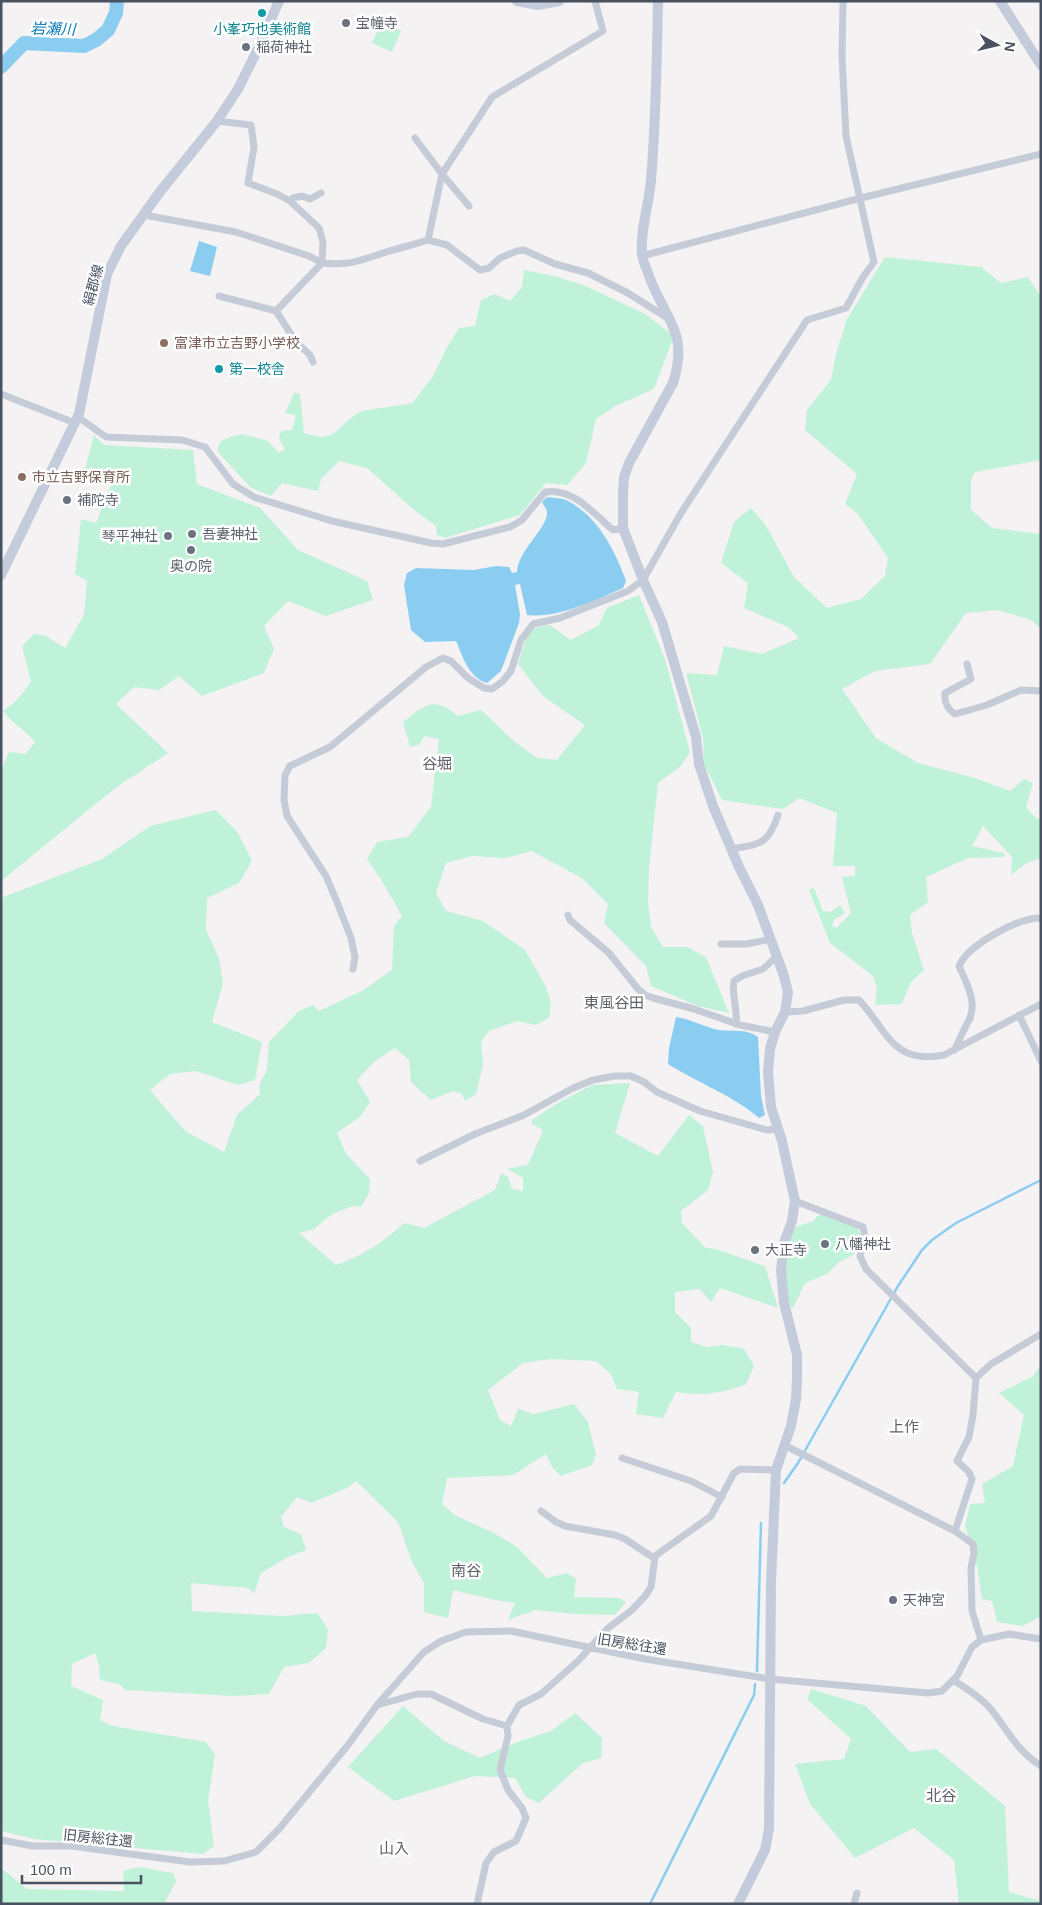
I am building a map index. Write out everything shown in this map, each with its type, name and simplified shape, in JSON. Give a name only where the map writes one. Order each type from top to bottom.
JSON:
[{"type":"street","name":"絹郡線","points":[[1,575],[82,407],[107,274],[121,246],[159,193],[217,121],[238,89],[279,1]]},
{"type":"street","points":[[517,1],[538,5],[560,1]]},
{"type":"street","points":[[428,240],[442,174],[492,97],[603,31],[595,1]]},
{"type":"street","points":[[658,1],[655,126],[649,198],[642,233],[642,256],[650,280],[678,335],[679,353],[677,369],[661,405],[629,463],[624,477],[623,528],[662,622],[696,737],[699,764],[713,806],[758,905],[788,992],[785,1012],[775,1032],[770,1049],[768,1072],[771,1107],[782,1141],[795,1200],[792,1221],[784,1243],[781,1270],[784,1303],[797,1354],[796,1399],[791,1426],[776,1470],[771,1572],[770,1821],[765,1850],[738,1904]]},
{"type":"street","points":[[353,969],[356,958],[351,938],[326,876],[287,816],[284,800],[285,775],[290,766],[330,747],[426,667],[443,658],[451,661],[468,678],[484,688],[492,689],[503,681],[511,670],[521,640],[533,624],[560,618],[628,591],[643,580],[686,505],[807,320],[846,308],[863,277],[874,262],[844,122],[843,1]]},
{"type":"street","points":[[1000,1],[1041,65]]},
{"type":"street","points":[[217,121],[251,126],[254,147],[248,183],[278,194],[290,201],[319,228],[323,242],[322,263],[276,311]]},
{"type":"street","points":[[415,138],[469,206]]},
{"type":"street","points":[[642,256],[861,198],[1041,154]]},
{"type":"street","points":[[290,201],[302,196],[310,199],[321,193]]},
{"type":"street","points":[[144,215],[236,232],[309,256],[322,263],[345,264],[361,262],[384,252],[428,240],[447,245],[480,270],[489,268],[500,258],[524,250],[555,264],[588,273],[628,293],[670,319]]},
{"type":"street","points":[[219,296],[276,311],[296,342],[310,355],[313,362]]},
{"type":"street","points":[[1,394],[77,420],[106,437],[182,440],[204,447],[233,484],[254,498],[332,521],[432,543],[443,544],[510,527],[522,520],[546,492],[551,491],[572,496],[614,530],[623,528]]},
{"type":"street","points":[[967,664],[970,678],[945,693],[944,700],[948,708],[955,714],[987,705],[1021,690],[1041,691]]},
{"type":"street","points":[[731,849],[760,843],[767,838],[773,832],[778,815]]},
{"type":"street","points":[[568,915],[570,920],[610,953],[638,989],[645,994],[736,1024],[775,1032]]},
{"type":"street","points":[[955,1050],[959,1037],[970,1018],[972,1002],[967,983],[959,966],[963,957],[996,933],[1013,924],[1022,920],[1041,918]]},
{"type":"street","points":[[721,944],[747,944],[771,939]]},
{"type":"street","points":[[736,1024],[737,1012],[734,981],[742,976],[763,969],[777,956]]},
{"type":"street","points":[[785,1012],[803,1011],[844,1000],[859,1000],[897,1048],[913,1056],[928,1058],[944,1056],[1041,1004]]},
{"type":"street","points":[[1019,1015],[1041,1061]]},
{"type":"street","points":[[420,1161],[475,1134],[524,1115],[573,1088],[593,1080],[615,1076],[631,1076],[644,1082],[657,1092],[700,1111],[768,1130],[778,1130]]},
{"type":"street","points":[[795,1200],[863,1228],[865,1238],[860,1256],[866,1269],[886,1291],[976,1378]]},
{"type":"street","points":[[955,1531],[972,1479],[969,1472],[957,1461],[968,1437],[973,1415],[976,1378],[991,1364],[1041,1334]]},
{"type":"street","points":[[784,1445],[955,1531],[973,1544],[974,1553],[971,1568],[972,1611],[981,1640],[1010,1634],[1041,1639]]},
{"type":"street","points":[[622,1458],[691,1481],[722,1496]]},
{"type":"street","points":[[591,1648],[607,1629],[632,1610],[645,1596],[651,1587],[654,1558],[659,1551],[711,1516],[734,1473],[740,1468],[776,1470]]},
{"type":"street","points":[[542,1511],[556,1522],[565,1526],[614,1535],[625,1539],[654,1558]]},
{"type":"street","name":"旧房総往還","points":[[1,1840],[33,1846],[70,1846],[190,1862],[224,1861],[256,1852],[279,1829],[348,1745],[377,1706],[424,1652],[442,1641],[466,1632],[511,1631],[591,1648],[770,1679],[928,1693],[942,1691],[957,1676],[972,1647],[981,1640]]},
{"type":"street","name":"旧房総往還","points":[[507,1726],[519,1705],[541,1694],[591,1648]]},
{"type":"street","points":[[953,1680],[989,1708],[1008,1735],[1025,1754],[1041,1766]]},
{"type":"street","points":[[377,1706],[417,1694],[430,1694],[483,1719],[507,1726],[508,1736],[500,1770],[508,1790],[522,1808],[526,1818],[516,1841],[494,1852],[486,1863],[477,1904]]},
{"type":"street","points":[[854,1904],[857,1893]]},
{"type":"green space","points":[[381,22],[401,31],[392,52],[372,43]]},
{"type":"green space","points":[[885,257],[981,267],[1001,283],[1028,277],[1041,297],[1041,460],[975,472],[971,480],[971,510],[992,528],[1041,534],[1041,629],[1031,620],[998,610],[966,613],[930,664],[875,671],[842,689],[876,738],[918,763],[975,778],[1010,791],[1024,779],[1033,783],[1026,807],[1036,818],[1041,819],[1041,858],[1025,864],[1011,875],[1012,857],[983,826],[972,846],[1004,853],[1005,857],[968,858],[926,877],[928,902],[910,915],[912,933],[924,970],[911,982],[902,1004],[875,1005],[877,988],[873,976],[830,943],[809,890],[814,888],[823,911],[831,912],[840,905],[845,913],[834,920],[832,926],[837,928],[851,913],[842,877],[855,876],[855,866],[833,866],[837,813],[799,798],[783,809],[722,800],[704,764],[703,738],[686,673],[717,675],[724,646],[762,654],[799,638],[790,628],[744,608],[748,583],[721,563],[734,522],[751,508],[765,524],[794,577],[827,608],[861,599],[885,576],[888,558],[857,513],[845,504],[857,474],[805,430],[807,410],[831,380],[836,354],[847,319]]},
{"type":"green space","points":[[524,270],[555,276],[588,287],[645,314],[674,336],[654,389],[615,406],[596,419],[586,463],[567,485],[546,483],[520,515],[445,538],[437,535],[436,526],[413,509],[367,468],[339,461],[321,479],[318,491],[282,483],[271,496],[251,488],[217,451],[221,441],[243,434],[268,441],[279,453],[285,449],[279,439],[281,431],[292,430],[296,415],[285,413],[294,393],[300,394],[304,433],[315,436],[330,435],[358,413],[412,403],[432,378],[459,328],[475,326],[481,300],[495,294],[510,301],[522,287]]},
{"type":"green space","points":[[94,435],[104,445],[193,450],[197,484],[260,508],[298,550],[367,581],[373,600],[326,616],[288,601],[264,626],[274,649],[264,673],[202,696],[179,676],[159,690],[134,687],[116,704],[168,753],[114,789],[1,881],[1,770],[9,752],[26,754],[35,742],[3,711],[16,701],[31,682],[22,646],[34,634],[44,635],[65,648],[84,615],[87,581],[75,574],[81,519],[96,523],[112,482],[84,473]]},
{"type":"green space","points":[[639,595],[665,659],[690,752],[680,767],[658,783],[649,867],[648,903],[651,927],[663,947],[687,947],[706,957],[729,1013],[698,1006],[651,986],[646,966],[604,923],[608,904],[583,879],[532,851],[505,858],[472,856],[446,863],[436,893],[446,911],[483,921],[525,950],[546,987],[551,1003],[549,1018],[536,1025],[517,1021],[489,1031],[481,1042],[483,1065],[476,1094],[465,1101],[462,1094],[452,1091],[431,1100],[411,1082],[409,1060],[395,1048],[375,1061],[357,1080],[370,1102],[361,1116],[337,1133],[346,1154],[370,1179],[369,1193],[361,1207],[353,1206],[332,1214],[314,1229],[299,1233],[336,1265],[372,1248],[404,1223],[424,1228],[495,1190],[501,1173],[508,1177],[512,1189],[523,1191],[523,1178],[507,1169],[528,1165],[543,1130],[532,1124],[532,1120],[556,1104],[592,1085],[630,1083],[615,1133],[658,1156],[689,1115],[703,1126],[713,1172],[708,1190],[681,1211],[682,1223],[706,1248],[716,1249],[765,1266],[778,1308],[720,1288],[711,1302],[700,1289],[675,1292],[675,1312],[691,1328],[691,1342],[706,1347],[723,1345],[744,1349],[754,1366],[746,1384],[712,1393],[676,1392],[663,1418],[636,1414],[639,1392],[617,1389],[611,1374],[596,1361],[551,1359],[523,1363],[488,1390],[500,1420],[511,1426],[518,1409],[534,1414],[574,1404],[588,1422],[596,1455],[592,1465],[561,1476],[552,1467],[546,1454],[513,1475],[447,1478],[442,1504],[456,1516],[494,1533],[517,1547],[547,1578],[567,1573],[576,1579],[574,1597],[619,1598],[626,1602],[615,1615],[535,1610],[508,1620],[515,1603],[453,1590],[448,1618],[424,1612],[424,1583],[412,1562],[398,1522],[356,1481],[347,1488],[311,1503],[297,1497],[281,1517],[284,1527],[301,1534],[306,1550],[288,1557],[261,1573],[254,1594],[248,1588],[191,1583],[192,1611],[283,1616],[317,1613],[328,1629],[326,1648],[309,1663],[284,1667],[269,1694],[234,1696],[126,1690],[119,1684],[100,1680],[99,1666],[95,1653],[72,1664],[71,1686],[103,1700],[100,1720],[113,1726],[206,1742],[215,1755],[208,1800],[214,1846],[203,1854],[34,1839],[1,1831],[1,898],[102,859],[150,826],[216,810],[238,833],[252,861],[239,883],[207,898],[206,930],[219,958],[223,983],[212,1022],[262,1042],[255,1080],[238,1085],[196,1071],[170,1074],[150,1090],[185,1131],[224,1152],[237,1115],[260,1094],[259,1086],[267,1069],[269,1042],[299,1011],[313,1005],[319,1011],[362,991],[392,970],[394,926],[402,916],[367,859],[377,842],[408,837],[431,807],[439,739],[424,736],[419,745],[410,747],[403,722],[424,707],[436,704],[443,706],[458,716],[481,710],[515,742],[537,758],[557,760],[585,725],[543,696],[518,664],[529,629],[550,625],[571,640],[599,625],[607,608]]},
{"type":"green space","points":[[824,1213],[858,1229],[862,1236],[861,1247],[853,1255],[839,1262],[827,1274],[805,1283],[793,1308],[790,1308],[786,1296],[785,1282],[791,1235],[795,1228],[814,1221],[816,1217]]},
{"type":"green space","points":[[1041,1365],[1041,1616],[1023,1626],[997,1622],[992,1601],[982,1599],[977,1566],[965,1525],[970,1504],[985,1503],[982,1484],[1013,1466],[1024,1415],[999,1393],[1033,1376]]},
{"type":"green space","points":[[811,1689],[866,1706],[910,1752],[936,1749],[1005,1806],[1009,1892],[1041,1901],[1041,1904],[959,1904],[954,1860],[914,1828],[855,1858],[810,1804],[795,1764],[844,1759],[851,1739],[807,1699]]},
{"type":"green space","points":[[403,1706],[444,1741],[480,1758],[520,1741],[551,1731],[575,1713],[602,1738],[601,1758],[583,1763],[539,1803],[526,1797],[515,1778],[475,1776],[394,1801],[348,1767]]},
{"type":"green space","points":[[139,1867],[173,1873],[176,1881],[164,1904],[1,1904],[1,1868],[27,1889],[124,1891],[123,1871]]},
{"type":"water","points":[[199,241],[217,247],[210,276],[190,271]]},
{"type":"water","points":[[547,497],[566,500],[596,524],[604,534],[626,581],[623,588],[589,603],[551,614],[539,615],[527,615],[520,584],[515,585],[520,614],[519,623],[501,671],[487,683],[480,680],[471,671],[456,641],[425,642],[411,630],[404,585],[407,573],[416,568],[474,570],[496,566],[509,567],[512,573],[517,572],[522,556],[546,518],[547,511],[542,502]]},
{"type":"water","points":[[676,1017],[713,1029],[744,1031],[758,1037],[761,1096],[765,1115],[759,1118],[738,1103],[668,1064],[669,1048]]},
{"type":"waterway","name":"岩瀬川","points":[[1,67],[24,43],[84,46],[96,40],[108,30],[116,13],[117,1]]},
{"type":"waterway","points":[[784,1483],[798,1463],[898,1286],[922,1250],[932,1240],[956,1223],[1041,1180]]},
{"type":"waterway","points":[[757,1671],[761,1523]]},
{"type":"waterway","points":[[650,1904],[754,1695],[755,1684]]},
{"type":"place","name":"小峯巧也美術館","points":[[262,13]]},
{"type":"place","name":"宝幢寺","points":[[346,23]]},
{"type":"place","name":"稲荷神社","points":[[246,47]]},
{"type":"place","name":"富津市立吉野小学校","points":[[164,343]]},
{"type":"place","name":"第一校舎","points":[[219,369]]},
{"type":"place","name":"市立吉野保育所","points":[[22,477]]},
{"type":"place","name":"補陀寺","points":[[67,500]]},
{"type":"place","name":"吾妻神社","points":[[192,534]]},
{"type":"place","name":"琴平神社","points":[[168,536]]},
{"type":"place","name":"奥の院","points":[[191,550]]},
{"type":"place","name":"八幡神社","points":[[825,1244]]},
{"type":"place","name":"大正寺","points":[[755,1250]]},
{"type":"place","name":"天神宮","points":[[893,1600]]},
{"type":"district","name":"谷堀","points":[[437,764]]},
{"type":"district","name":"東風谷田","points":[[614,1003]]},
{"type":"district","name":"上作","points":[[904,1427]]},
{"type":"district","name":"南谷","points":[[466,1571]]},
{"type":"district","name":"北谷","points":[[941,1796]]},
{"type":"district","name":"山入","points":[[394,1849]]}]
